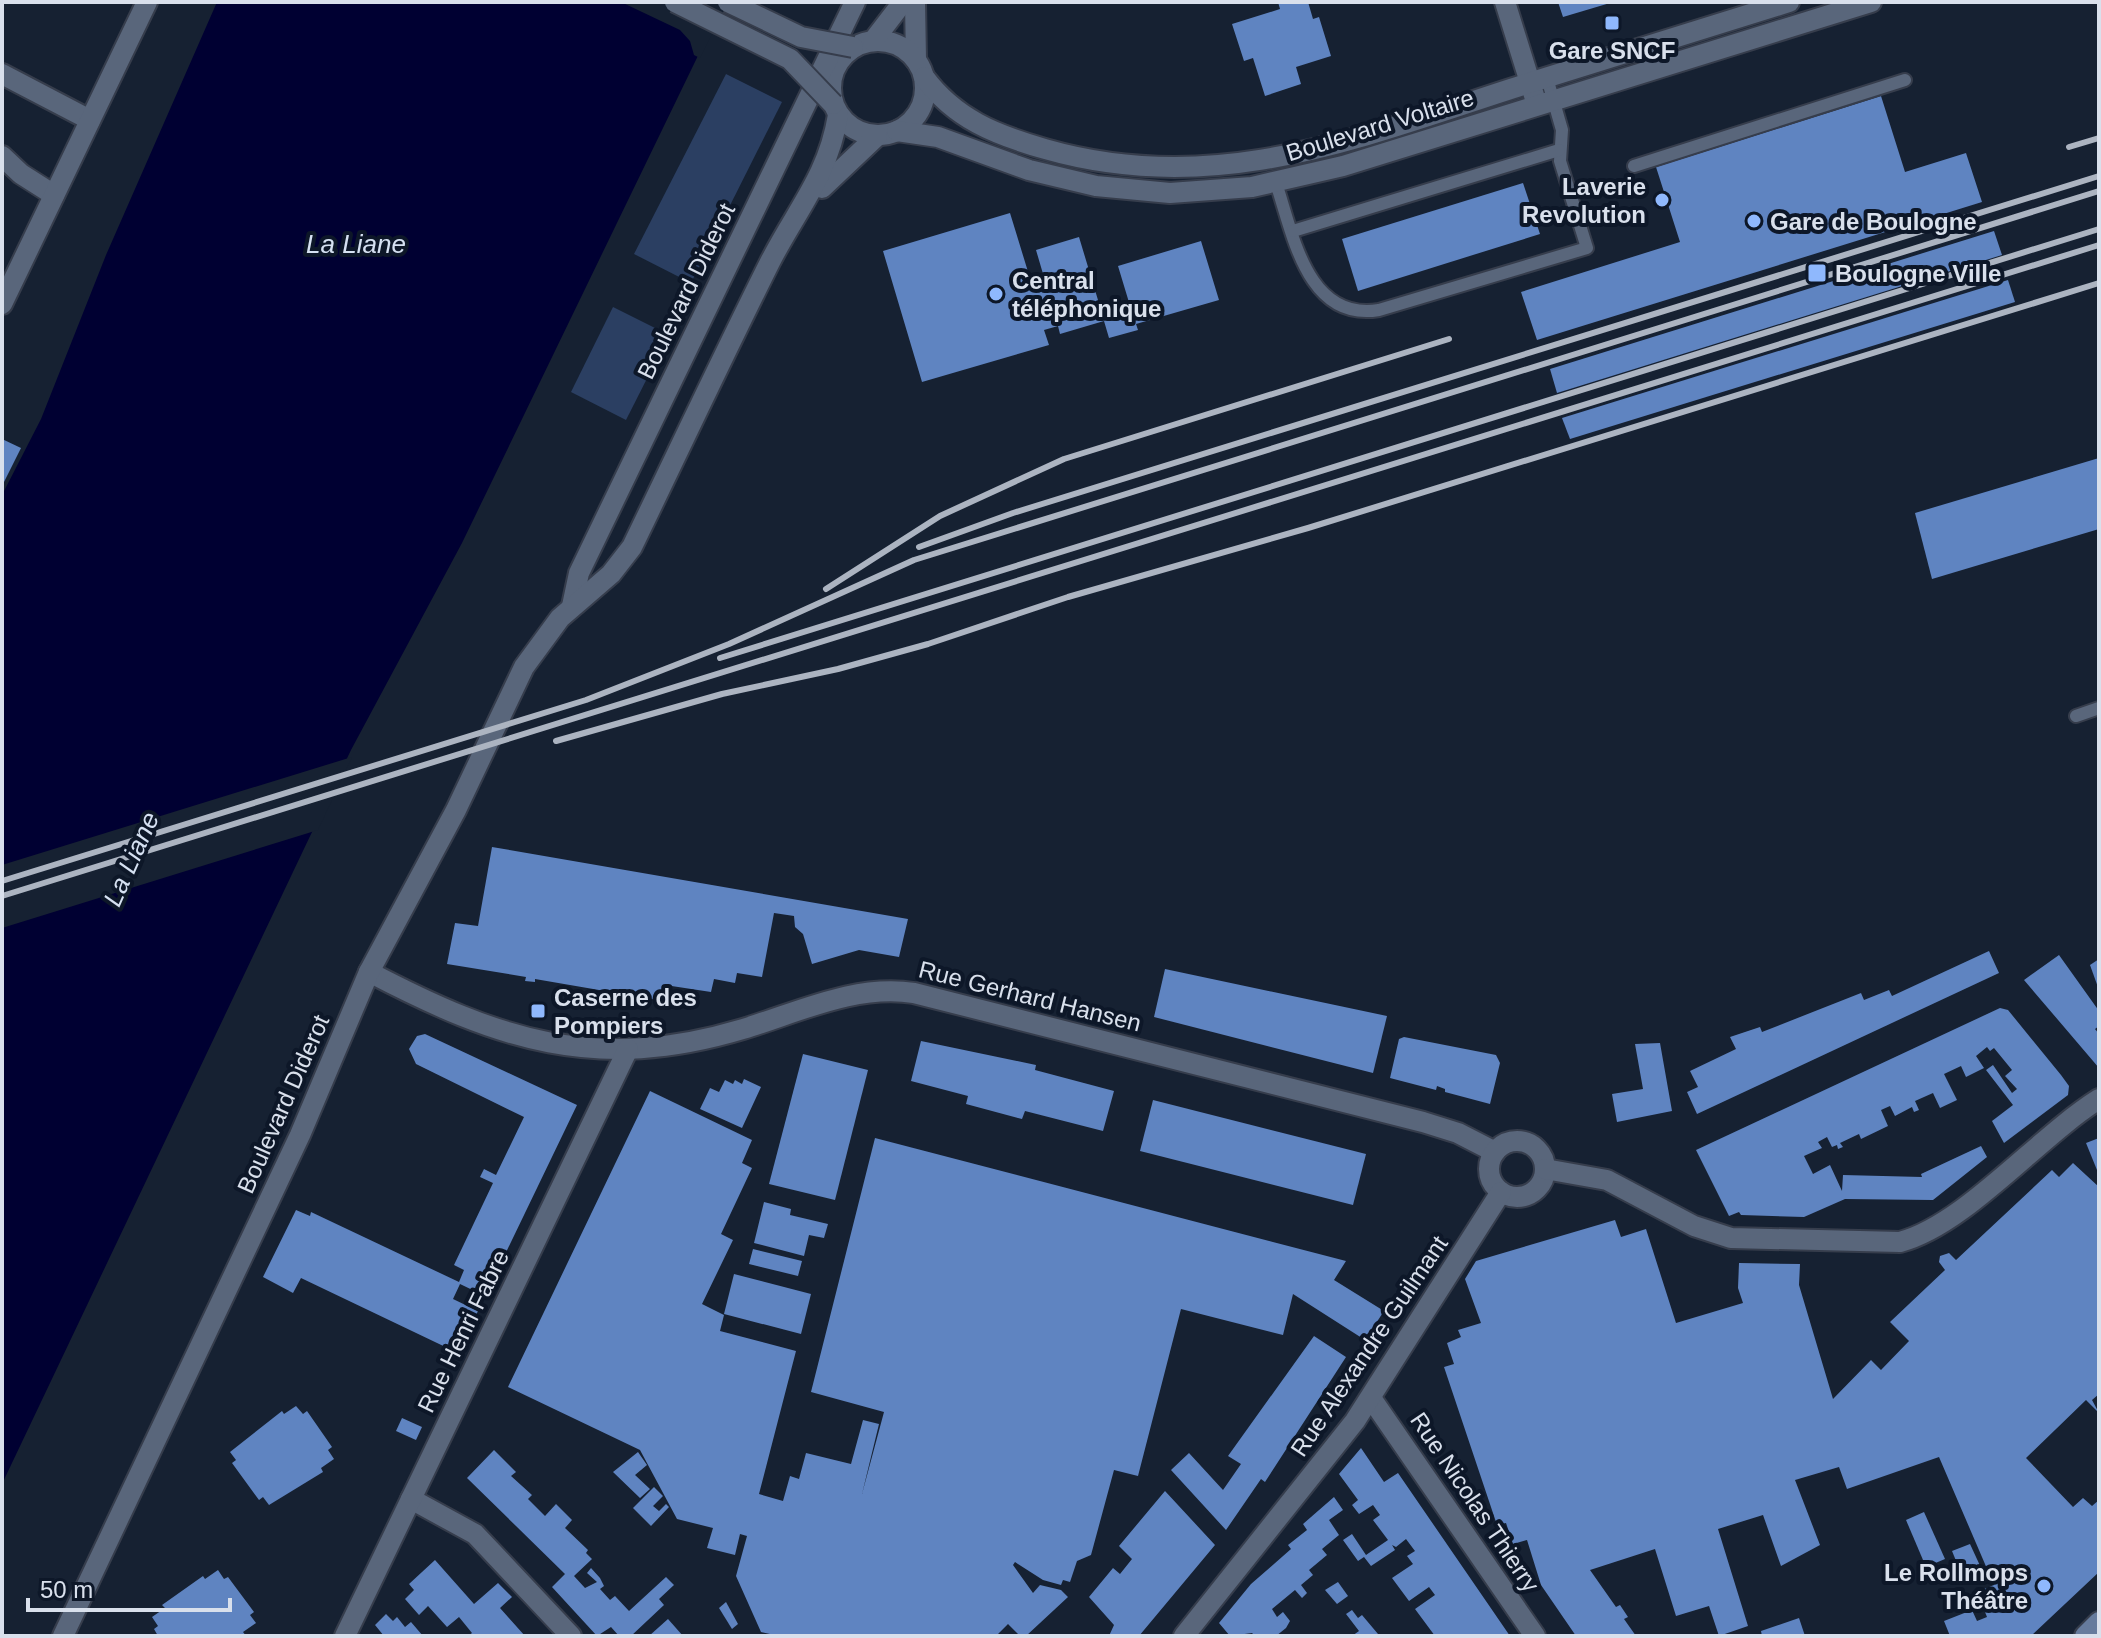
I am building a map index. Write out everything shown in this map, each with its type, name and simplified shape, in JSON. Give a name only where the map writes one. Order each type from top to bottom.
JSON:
[{"type":"main road","points":[[2085,1636],[2099,1622]]},
{"type":"street","points":[[2,304],[147,2]]},
{"type":"street","points":[[675,2],[790,59],[855,130],[887,134],[919,111],[925,94],[915,2]]},
{"type":"street","points":[[728,2],[811,40],[897,45],[920,68]]},
{"type":"street","name":"Boulevard Diderot","points":[[572,606],[579,573],[855,2]]},
{"type":"street","points":[[836,109],[830,86],[833,72],[903,2]]},
{"type":"street","points":[[1505,2],[1545,102]]},
{"type":"street","name":"Boulevard Voltaire","points":[[920,68],[955,112],[1003,135],[1096,162],[1172,169],[1230,166],[1294,156],[1789,2]]},
{"type":"street","name":"Boulevard Voltaire","points":[[887,134],[938,137],[1043,174],[1110,188],[1186,193],[1276,183],[1871,2]]},
{"type":"street","points":[[2,74],[90,120]]},
{"type":"street","name":"Boulevard Diderot","points":[[63,1636],[293,1151],[369,972],[456,810],[524,667],[541,640],[572,606],[611,574],[632,547],[770,262],[804,207],[830,156],[836,109]]},
{"type":"street","name":"Boulevard Diderot","points":[[804,207],[845,162],[887,134]]},
{"type":"street","points":[[2,156],[21,174],[54,195]]},
{"type":"street","name":"Rue Gerhard Hansen","points":[[369,972],[447,1010],[525,1040],[573,1048],[628,1049],[696,1041],[859,993],[899,991],[1423,1122],[1458,1133],[1495,1152]]},
{"type":"street","name":"Rue Henri Fabre","points":[[352,1632],[411,1499],[628,1049]]},
{"type":"street","points":[[1545,1169],[1607,1180],[1721,1236],[1900,1242],[1923,1235],[1948,1219],[2099,1099]]},
{"type":"street","points":[[1513,1141],[1529,1144],[1540,1154],[1545,1169],[1541,1184],[1530,1194],[1515,1197],[1501,1192],[1490,1176],[1495,1152],[1513,1141]]},
{"type":"street","name":"Rue Alexandre Guilmant","points":[[1184,1636],[1321,1467],[1371,1398],[1501,1192]]},
{"type":"street","name":"Rue Nicolas Thierry","points":[[1371,1398],[1535,1636]]},
{"type":"street","points":[[411,1499],[475,1534],[571,1636]]},
{"type":"lane","points":[[1634,166],[1905,80]]},
{"type":"lane","points":[[1276,183],[1310,280],[1333,301],[1355,312],[1367,312],[1587,248],[1559,150],[1562,130],[1545,102]]},
{"type":"lane","points":[[1293,231],[1559,150]]},
{"type":"lane","points":[[2076,716],[2099,708]]},
{"type":"shaded area","points":[[726,74],[782,102],[691,283],[634,254]]},
{"type":"shaded area","points":[[613,307],[669,335],[626,420],[571,392]]},
{"type":"water","name":"La Liane","points":[[217,2],[724,2],[462,543],[351,750],[2,1484],[2,495],[41,419],[106,255]]},
{"type":"pier","points":[[621,2],[728,2],[700,58],[694,55],[690,41],[680,30]]},
{"type":"pier","points":[[352,757],[318,830],[2,928],[2,865]]},
{"type":"building","points":[[1278,2],[1308,2],[1313,19],[1319,17],[1331,56],[1296,67],[1301,84],[1265,96],[1253,58],[1244,61],[1232,24],[1280,9]]},
{"type":"building","points":[[1558,2],[1610,2],[1610,3],[1563,17]]},
{"type":"building","points":[[1881,96],[1905,172],[1966,153],[1982,202],[1537,340],[1521,292],[1680,242],[1656,167]]},
{"type":"building","points":[[1523,183],[1540,234],[1358,291],[1342,239]]},
{"type":"building","name":"Central téléphonique","points":[[1010,213],[1033,288],[1046,284],[1036,250],[1079,237],[1101,310],[1116,306],[1118,312],[1131,309],[1118,266],[1201,241],[1219,300],[1136,324],[1138,330],[1109,338],[1104,321],[1060,334],[1058,326],[1044,330],[1049,345],[922,382],[883,251]]},
{"type":"building","points":[[1994,231],[2002,255],[1557,393],[1550,369]]},
{"type":"building","points":[[2008,280],[2015,302],[1570,439],[1562,418]]},
{"type":"building","points":[[2,439],[21,448],[2,486]]},
{"type":"building","points":[[2099,458],[2099,529],[1932,579],[1915,513]]},
{"type":"building","points":[[492,847],[908,919],[899,957],[859,950],[812,964],[803,934],[795,927],[794,916],[774,913],[762,977],[737,973],[735,983],[714,979],[711,992],[665,985],[663,1001],[535,979],[535,982],[525,981],[526,977],[447,964],[455,923],[478,926]]},
{"type":"building","points":[[1989,951],[1999,973],[1697,1114],[1687,1092],[1698,1087],[1690,1071],[1736,1049],[1730,1037],[1760,1027],[1762,1032],[1861,993],[1864,1000],[1889,990],[1892,996]]},
{"type":"building","points":[[2059,955],[2099,1011],[2099,1026],[2095,1029],[2099,1034],[2099,1068],[2024,980]]},
{"type":"building","points":[[2099,959],[2099,990],[2090,965]]},
{"type":"building","points":[[1165,969],[1387,1016],[1373,1073],[1154,1017]]},
{"type":"building","points":[[2000,1008],[2008,1010],[2061,1075],[2069,1086],[2068,1095],[2004,1143],[1992,1121],[2013,1105],[1986,1070],[1993,1065],[2012,1093],[2017,1089],[2005,1076],[2012,1070],[1994,1048],[1990,1051],[1987,1047],[1976,1056],[1984,1068],[1966,1077],[1961,1066],[1944,1074],[1957,1100],[1940,1108],[1933,1093],[1915,1101],[1919,1110],[1914,1112],[1912,1107],[1895,1116],[1890,1106],[1881,1110],[1888,1126],[1861,1139],[1859,1134],[1840,1143],[1843,1147],[1838,1149],[1837,1145],[1832,1147],[1827,1137],[1818,1142],[1822,1148],[1804,1156],[1813,1174],[1830,1165],[1842,1191],[1843,1175],[1922,1177],[1921,1174],[1981,1146],[1987,1157],[1933,1200],[1845,1199],[1804,1217],[1741,1215],[1739,1212],[1729,1216],[1696,1150]]},
{"type":"building","points":[[425,1034],[577,1105],[485,1296],[460,1284],[453,1299],[478,1311],[458,1353],[301,1278],[293,1293],[263,1277],[296,1210],[310,1216],[311,1212],[459,1282],[464,1270],[454,1265],[493,1183],[480,1177],[484,1169],[496,1175],[524,1117],[416,1064],[409,1049],[417,1036]]},
{"type":"building","points":[[1404,1037],[1496,1055],[1500,1063],[1490,1104],[1445,1092],[1437,1086],[1436,1090],[1390,1078],[1399,1039]]},
{"type":"building","points":[[921,1041],[1036,1065],[1035,1070],[1114,1091],[1103,1131],[1025,1111],[1022,1119],[966,1104],[968,1096],[911,1081]]},
{"type":"building","points":[[1660,1043],[1672,1111],[1617,1122],[1612,1094],[1643,1089],[1635,1044]]},
{"type":"building","points":[[803,1054],[868,1070],[835,1200],[769,1184]]},
{"type":"building","points":[[744,1079],[761,1087],[742,1128],[700,1109],[710,1088],[719,1092],[725,1080],[742,1084]]},
{"type":"building","points":[[650,1091],[752,1140],[742,1163],[752,1168],[721,1234],[733,1240],[702,1304],[724,1315],[720,1331],[796,1351],[759,1494],[783,1501],[790,1476],[799,1479],[806,1453],[851,1464],[863,1420],[879,1424],[862,1494],[884,1412],[811,1392],[875,1138],[1346,1261],[1334,1280],[1384,1311],[1365,1340],[1293,1294],[1283,1335],[1181,1309],[1138,1476],[1114,1470],[1091,1555],[1077,1561],[1070,1582],[1063,1580],[1061,1585],[1043,1580],[1015,1562],[1013,1565],[1033,1593],[1040,1585],[1061,1590],[1068,1597],[1026,1636],[1020,1636],[1008,1624],[996,1636],[779,1636],[761,1632],[736,1576],[747,1536],[740,1534],[735,1555],[707,1548],[713,1528],[677,1519],[640,1450],[508,1387]]},
{"type":"building","points":[[1153,1100],[1366,1154],[1353,1205],[1140,1151]]},
{"type":"building","points":[[2099,1138],[2099,1175],[2086,1143]]},
{"type":"building","points":[[2073,1163],[2099,1187],[2099,1394],[2092,1400],[2099,1413],[2086,1400],[2026,1458],[2073,1507],[2083,1498],[2092,1506],[2099,1500],[2099,1572],[2031,1636],[1950,1636],[1944,1621],[1972,1610],[1977,1621],[1987,1617],[1977,1592],[1994,1585],[1939,1457],[1847,1489],[1839,1467],[1795,1480],[1820,1545],[1781,1566],[1763,1515],[1718,1529],[1748,1626],[1719,1636],[1709,1606],[1676,1616],[1655,1549],[1590,1570],[1616,1607],[1620,1605],[1628,1617],[1624,1619],[1636,1636],[1576,1636],[1541,1585],[1527,1540],[1513,1544],[1506,1523],[1497,1525],[1444,1367],[1454,1364],[1447,1343],[1461,1337],[1458,1330],[1481,1323],[1465,1279],[1476,1261],[1615,1220],[1621,1237],[1646,1229],[1676,1323],[1743,1303],[1738,1288],[1739,1263],[1800,1264],[1799,1285],[1833,1399],[1871,1360],[1881,1370],[1909,1341],[1890,1322],[1945,1270],[1939,1262],[1940,1256],[1949,1253],[1956,1260],[2052,1170],[2059,1177]]},
{"type":"building","points":[[764,1202],[791,1209],[790,1215],[828,1224],[824,1238],[809,1235],[804,1256],[754,1243]]},
{"type":"building","points":[[753,1249],[802,1261],[798,1276],[749,1264]]},
{"type":"building","points":[[734,1274],[811,1294],[801,1334],[724,1314]]},
{"type":"building","points":[[1314,1336],[1346,1357],[1265,1482],[1261,1479],[1226,1530],[1171,1470],[1189,1453],[1223,1490],[1241,1464],[1228,1456]]},
{"type":"building","points":[[296,1406],[303,1414],[307,1411],[332,1447],[328,1450],[334,1459],[321,1468],[323,1472],[269,1505],[263,1497],[259,1500],[232,1463],[236,1460],[230,1452],[282,1411],[284,1414]]},
{"type":"building","points":[[402,1418],[422,1427],[416,1440],[396,1431]]},
{"type":"building","points":[[1361,1448],[1384,1482],[1398,1473],[1510,1636],[1435,1636],[1415,1609],[1435,1595],[1429,1587],[1409,1601],[1392,1578],[1413,1564],[1407,1556],[1415,1551],[1406,1539],[1396,1547],[1392,1545],[1395,1550],[1371,1566],[1364,1557],[1358,1561],[1343,1540],[1352,1534],[1366,1555],[1388,1540],[1373,1520],[1380,1515],[1373,1505],[1359,1514],[1352,1505],[1358,1500],[1339,1474]]},
{"type":"building","points":[[494,1450],[516,1472],[511,1476],[532,1495],[528,1499],[545,1516],[556,1504],[572,1520],[565,1528],[588,1550],[586,1553],[592,1559],[574,1576],[585,1588],[597,1582],[587,1573],[591,1568],[604,1586],[600,1589],[610,1600],[615,1596],[629,1611],[666,1577],[674,1585],[659,1599],[664,1605],[631,1636],[619,1636],[611,1627],[597,1636],[552,1587],[565,1574],[467,1478]]},
{"type":"building","points":[[638,1452],[647,1465],[635,1475],[650,1489],[640,1498],[613,1472]]},
{"type":"building","points":[[654,1487],[663,1496],[653,1506],[659,1511],[666,1504],[669,1507],[651,1526],[633,1508]]},
{"type":"building","points":[[1165,1491],[1215,1545],[1139,1636],[1109,1636],[1114,1625],[1089,1597],[1113,1568],[1120,1574],[1132,1559],[1119,1546]]},
{"type":"building","points":[[1334,1497],[1343,1510],[1329,1520],[1339,1535],[1322,1549],[1327,1555],[1309,1570],[1313,1575],[1301,1585],[1307,1593],[1302,1598],[1295,1590],[1272,1609],[1277,1617],[1283,1612],[1290,1621],[1286,1628],[1276,1636],[1255,1636],[1252,1633],[1230,1636],[1219,1623],[1251,1584],[1291,1549],[1288,1545],[1307,1530],[1303,1524]]},
{"type":"building","points":[[1924,1512],[1945,1559],[1926,1567],[1906,1520]]},
{"type":"building","points":[[1970,1544],[1982,1570],[1963,1578],[1952,1551]]},
{"type":"building","points":[[435,1560],[474,1604],[498,1583],[512,1597],[500,1608],[525,1636],[468,1636],[472,1633],[459,1617],[447,1627],[428,1606],[419,1615],[405,1599],[414,1590],[409,1584]]},
{"type":"building","points":[[218,1570],[224,1579],[228,1577],[254,1612],[250,1615],[256,1623],[243,1632],[246,1636],[158,1636],[154,1629],[158,1626],[152,1617],[165,1608],[162,1605],[203,1576],[205,1579]]},
{"type":"building","points":[[1338,1582],[1348,1596],[1337,1604],[1325,1590]]},
{"type":"building","points":[[726,1602],[738,1624],[732,1629],[719,1608]]},
{"type":"building","points":[[1352,1610],[1358,1618],[1362,1615],[1378,1634],[1352,1636],[1359,1631],[1346,1614]]},
{"type":"building","points":[[386,1614],[393,1621],[397,1617],[405,1627],[411,1622],[423,1636],[384,1636],[375,1625]]},
{"type":"building","points":[[1799,1618],[1805,1636],[1762,1636],[1761,1631]]},
{"type":"building","points":[[668,1619],[683,1636],[649,1636]]},
{"type":"railway","points":[[2069,147],[2099,138]]},
{"type":"railway","points":[[919,547],[1013,513],[2099,176]]},
{"type":"railway","points":[[2,881],[586,700],[729,644],[914,560],[2099,191]]},
{"type":"railway","points":[[720,658],[2099,229]]},
{"type":"railway","points":[[2,896],[2099,245]]},
{"type":"railway","points":[[556,741],[722,694],[838,669],[928,644],[1068,597],[1308,528],[2099,283]]},
{"type":"railway","points":[[826,589],[940,516],[1064,459],[1449,339]]},
{"type":"place","name":"Gare SNCF","points":[[1612,23]]},
{"type":"place","name":"Laverie Revolution","points":[[1662,200]]},
{"type":"place","name":"Gare de Boulogne","points":[[1754,221]]},
{"type":"place","name":"Boulogne Ville","points":[[1817,273]]},
{"type":"place","name":"Central téléphonique","points":[[996,294]]},
{"type":"place","name":"Caserne des Pompiers","points":[[538,1011]]},
{"type":"place","name":"Le Rollmops Théâtre","points":[[2044,1586]]}]
